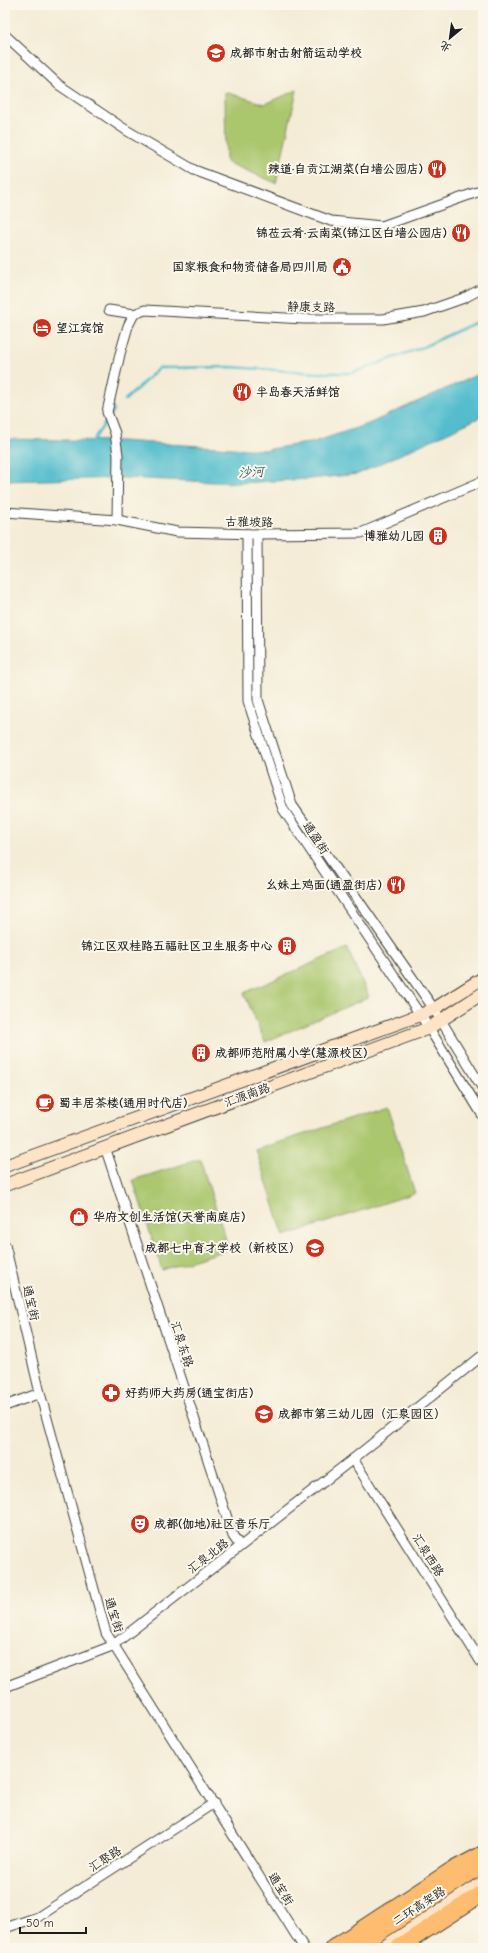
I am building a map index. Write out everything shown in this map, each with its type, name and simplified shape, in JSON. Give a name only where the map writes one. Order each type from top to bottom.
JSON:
[{"type":"highway","points":[[333,1948],[449,1872],[483,1855]]},
{"type":"highway","name":"二环高架路","points":[[355,1948],[483,1864]]},
{"type":"highway","name":"二环高架路","points":[[398,1948],[483,1893]]},
{"type":"highway","points":[[412,1948],[483,1901]]},
{"type":"street","points":[[5,35],[59,85],[126,130],[194,170],[331,221],[382,226],[483,190]]},
{"type":"street","name":"静康支路","points":[[109,310],[134,314],[145,310],[304,319],[383,319],[424,312],[464,298],[483,288]]},
{"type":"street","points":[[116,520],[118,455],[115,433],[107,412],[120,354],[128,326],[134,314]]},
{"type":"street","name":"古雅坡路","points":[[5,512],[116,520],[177,532],[247,534],[361,532],[483,481]]},
{"type":"street","name":"通盈街","points":[[247,534],[248,701],[283,809],[429,1028],[483,1116]]},
{"type":"street","name":"通盈街","points":[[256,534],[258,700],[292,805],[434,1009],[483,1089]]},
{"type":"street","name":"汇源南路","points":[[5,1166],[420,1015],[434,1009],[483,978]]},
{"type":"street","name":"汇源南路","points":[[5,1185],[429,1028],[483,993]]},
{"type":"street","name":"汇泉东路","points":[[105,1147],[233,1536],[240,1546]]},
{"type":"street","name":"通宝街","points":[[5,1245],[40,1393],[106,1633],[112,1645],[214,1803],[304,1948]]},
{"type":"street","name":"汇泉北路","points":[[5,1688],[112,1645],[353,1458],[483,1354]]},
{"type":"street","points":[[5,1406],[40,1393]]},
{"type":"street","name":"汇泉西路","points":[[353,1458],[483,1665]]},
{"type":"street","name":"汇聚路","points":[[5,1928],[38,1917],[214,1803]]},
{"type":"street","points":[[342,1948],[483,1855]]},
{"type":"street","points":[[382,1948],[483,1882]]},
{"type":"green space","points":[[297,90],[276,183],[226,162],[225,92],[265,104]]},
{"type":"green space","points":[[347,948],[369,997],[265,1042],[244,993]]},
{"type":"green space","points":[[387,1107],[415,1193],[284,1236],[256,1150]]},
{"type":"green space","points":[[200,1159],[229,1249],[162,1270],[133,1180]]},
{"type":"water","name":"沙河","points":[[483,372],[483,416],[358,474],[309,479],[237,483],[123,478],[5,481],[5,439],[121,441],[264,450],[314,442],[368,424]]},
{"type":"waterway","points":[[125,400],[159,368],[231,367],[317,373],[352,373],[423,347],[483,319]]},
{"type":"waterway","points":[[111,415],[114,410]]},
{"type":"waterway","points":[[91,443],[108,419]]},
{"type":"place","name":"成都市射击射箭运动学校","points":[[216,53]]},
{"type":"place","name":"辣道·自贡江湖菜(白墙公园店)","points":[[437,169]]},
{"type":"place","name":"锦莅云肴·云南菜(锦江区白墙公园店)","points":[[461,233]]},
{"type":"place","name":"国家粮食和物资储备局四川局","points":[[342,267]]},
{"type":"place","name":"望江宾馆","points":[[42,328]]},
{"type":"place","name":"半岛春天活鲜馆","points":[[242,392]]},
{"type":"place","name":"博雅幼儿园","points":[[438,536]]},
{"type":"place","name":"幺妹土鸡面(通盈街店)","points":[[396,885]]},
{"type":"place","name":"锦江区双桂路五福社区卫生服务中心","points":[[287,946]]},
{"type":"place","name":"成都师范附属小学(慧源校区)","points":[[201,1053]]},
{"type":"place","name":"蜀丰居茶楼(通用时代店)","points":[[45,1103]]},
{"type":"place","name":"华府文创生活馆(天誉南庭店)","points":[[79,1217]]},
{"type":"place","name":"成都七中育才学校（新校区）","points":[[315,1248]]},
{"type":"place","name":"好药师大药房(通宝街店)","points":[[111,1393]]},
{"type":"place","name":"成都市第三幼儿园（汇泉园区）","points":[[264,1414]]},
{"type":"place","name":"成都(伽地)社区音乐厅","points":[[140,1524]]}]
